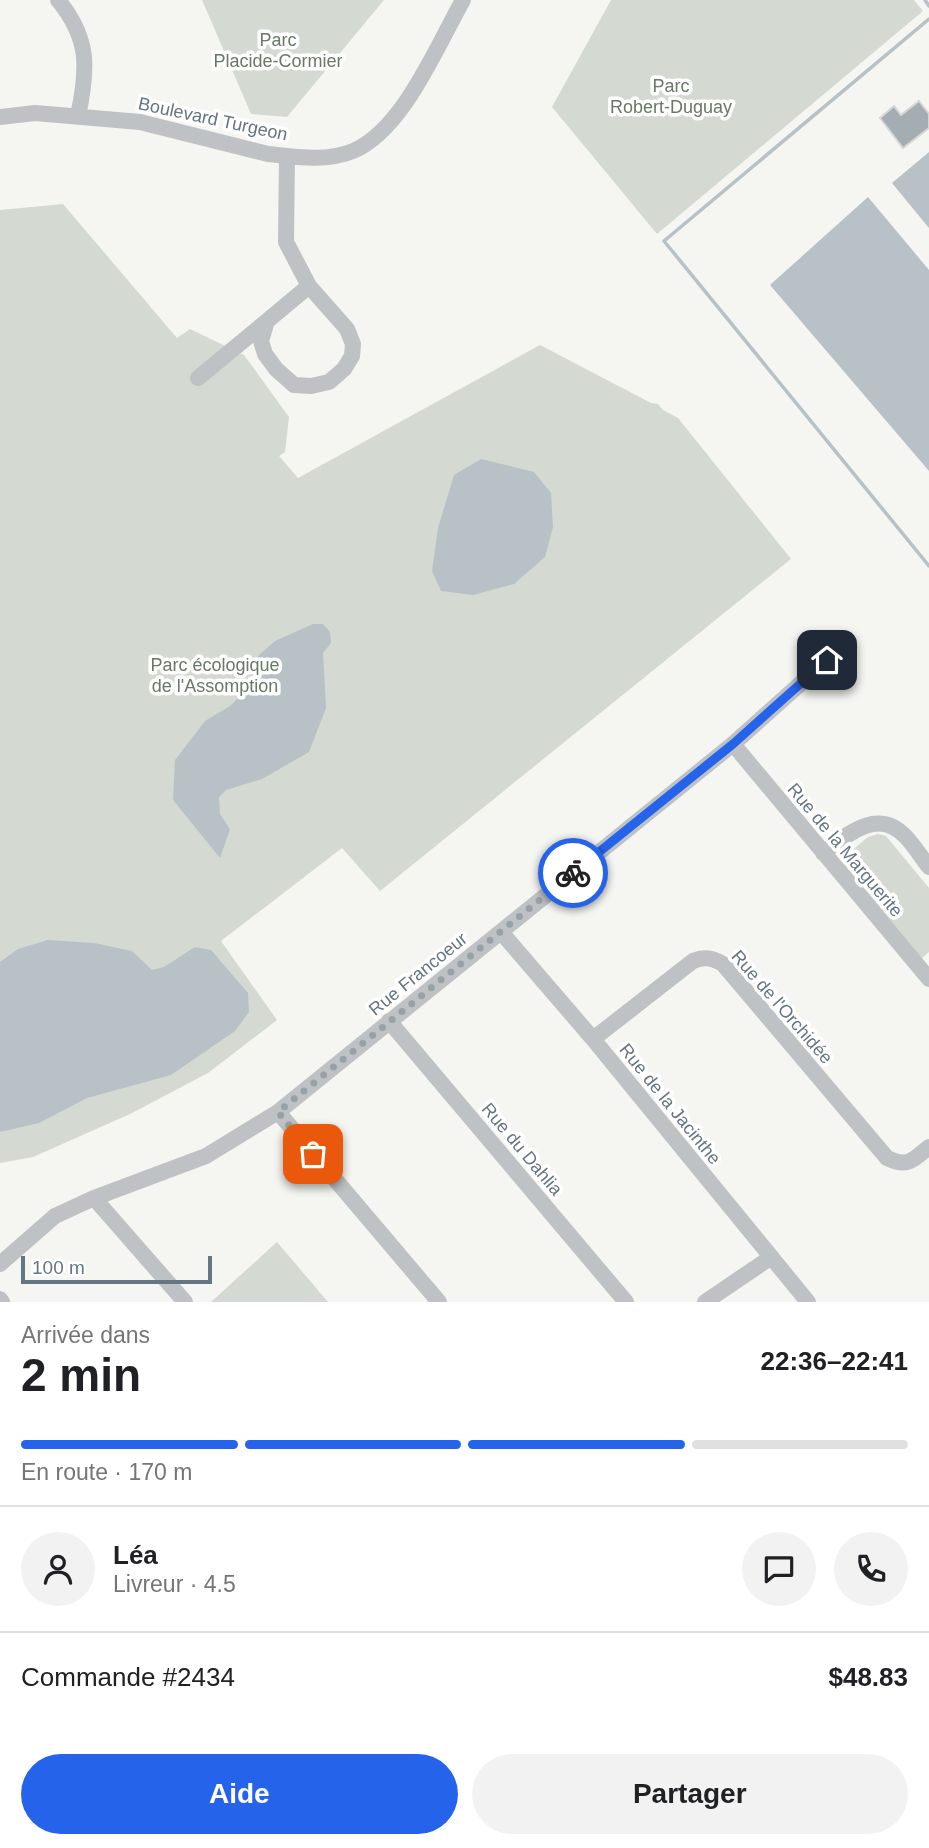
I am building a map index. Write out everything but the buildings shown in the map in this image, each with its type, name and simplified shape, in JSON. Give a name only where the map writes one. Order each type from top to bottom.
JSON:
[{"type":"street","points":[[58,0],[73,18],[83,50],[86,78],[78,116]]},
{"type":"street","name":"Boulevard Turgeon","points":[[0,117],[35,113],[140,122],[268,153],[315,159],[352,152],[371,141],[391,124],[409,98],[463,0]]},
{"type":"street","points":[[267,321],[261,341],[265,354],[276,369],[294,385],[311,386],[329,382],[344,369],[352,356],[353,344],[347,329],[309,286],[286,242],[287,156]]},
{"type":"street","points":[[198,378],[309,286]]},
{"type":"street","name":"Rue Francoeur","points":[[0,1264],[55,1216],[94,1198],[206,1156],[278,1112],[733,744],[827,660]]},
{"type":"street","name":"Rue de la Marguerite","points":[[733,744],[823,853],[926,970]]},
{"type":"street","points":[[823,853],[863,826],[884,824],[904,834],[929,867]]},
{"type":"street","name":"Rue de la Jacinthe","points":[[501,932],[593,1039],[808,1302]]},
{"type":"street","name":"Rue de l'Orchidée","points":[[593,1039],[693,961],[702,957],[712,958],[723,964],[887,1158],[897,1163],[910,1162],[929,1147]]},
{"type":"street","name":"Rue du Dahlia","points":[[389,1021],[626,1302]]},
{"type":"street","points":[[278,1112],[439,1302]]},
{"type":"street","points":[[94,1198],[184,1302]]},
{"type":"street","points":[[705,1302],[770,1258]]},
{"type":"green space","name":"Parc Placide-Cormier","points":[[202,0],[384,0],[287,117],[251,114]]},
{"type":"green space","name":"Parc Robert-Duguay","points":[[611,0],[914,0],[923,11],[657,234],[552,107]]},
{"type":"green space","name":"Parc écologique de l'Assomption","points":[[63,204],[177,338],[190,329],[244,355],[289,417],[285,452],[279,456],[298,478],[540,345],[651,403],[658,404],[678,418],[791,559],[380,891],[342,848],[221,941],[277,1020],[208,1073],[130,1114],[33,1157],[0,1163],[0,210]]},
{"type":"green space","points":[[878,834],[886,836],[929,888],[929,952],[921,959],[845,871],[843,858],[868,837]]},
{"type":"green space","points":[[277,1242],[328,1302],[211,1302]]},
{"type":"shaded area","points":[[929,152],[929,228],[892,183]]},
{"type":"shaded area","points":[[868,197],[929,270],[929,471],[770,285]]},
{"type":"shaded area","points":[[481,459],[534,472],[551,493],[553,527],[545,557],[514,584],[473,595],[441,591],[432,571],[438,528],[454,475]]},
{"type":"shaded area","points":[[313,624],[323,624],[330,632],[331,643],[323,653],[326,708],[309,752],[262,779],[226,790],[219,797],[220,814],[230,829],[220,858],[173,800],[175,760],[205,721],[230,706],[255,681],[258,656],[275,641]]},
{"type":"shaded area","points":[[48,940],[94,943],[132,951],[152,970],[164,967],[195,947],[211,950],[248,993],[249,1012],[235,1031],[171,1075],[87,1098],[39,1123],[0,1132],[0,962],[18,949]]},
{"type":"waterway","points":[[925,0],[929,6]]},
{"type":"waterway","points":[[929,19],[664,241],[929,566]]},
{"type":"way so far","points":[[313,1154],[278,1112],[573,873]]},
{"type":"route","points":[[573,873],[733,744],[827,660]]}]
